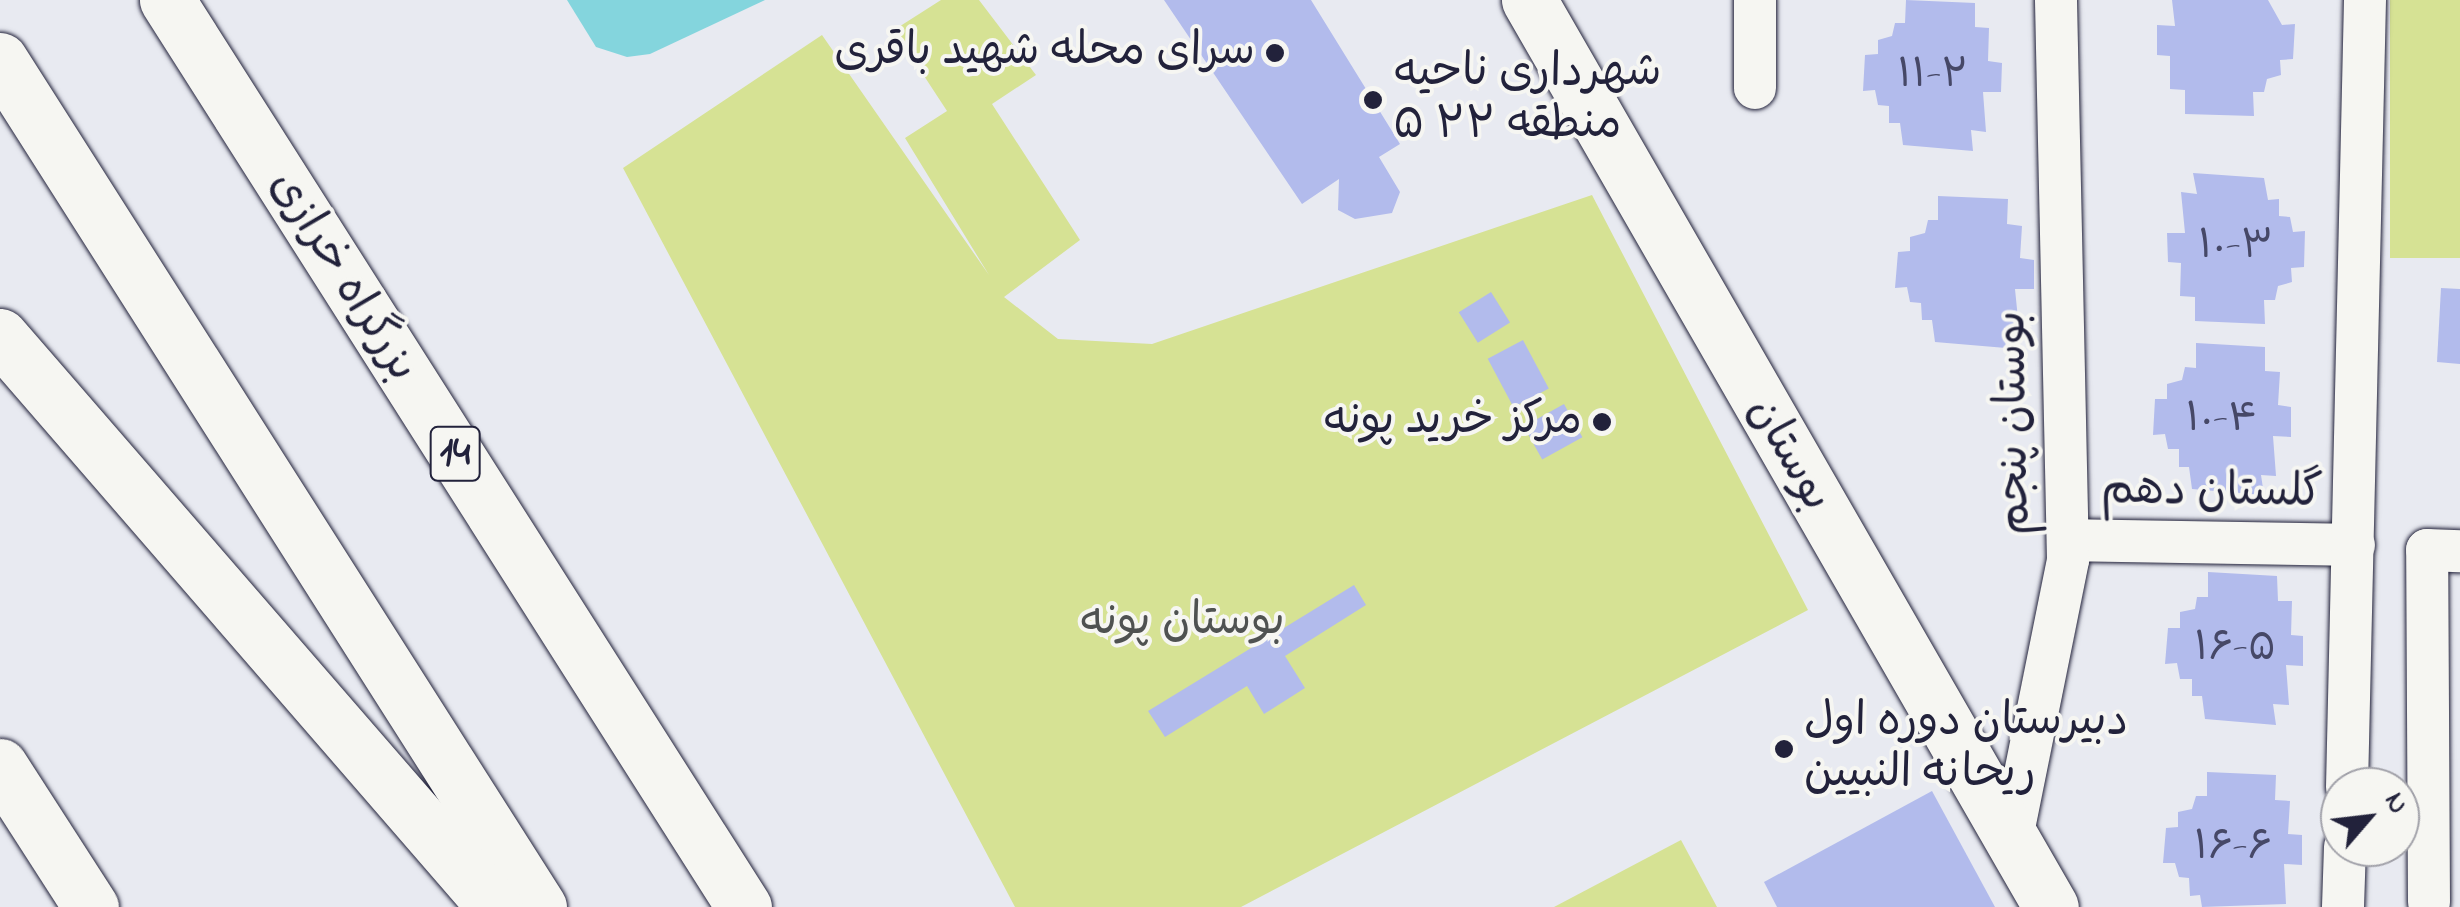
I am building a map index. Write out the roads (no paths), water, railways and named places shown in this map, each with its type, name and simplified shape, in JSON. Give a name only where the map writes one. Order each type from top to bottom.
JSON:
[{"type":"main road","name":"بزرگراه خرازی","points":[[167,0],[744,907]]},
{"type":"main road","name":"بوستان","points":[[1528,0],[2050,907]]},
{"type":"main road","points":[[0,60],[539,907]]},
{"type":"main road","points":[[0,74],[36,113]]},
{"type":"main road","points":[[0,336],[495,907]]},
{"type":"main road","points":[[0,766],[91,907]]},
{"type":"street","points":[[1755,0],[1755,88]]},
{"type":"street","name":"بوستان پنجم","points":[[2012,838],[2068,540],[2056,0]]},
{"type":"street","points":[[2348,767],[2365,0]]},
{"type":"street","name":"گلستان دهم","points":[[2068,540],[2354,545]]},
{"type":"street","points":[[2429,902],[2428,550],[2460,552]]},
{"type":"street","points":[[2344,907],[2345,867]]},
{"type":"water","points":[[567,0],[765,0],[650,54],[627,57],[596,47]]},
{"type":"place","name":"سرای محله شهید باقری","points":[[1275,53]]},
{"type":"place","name":"شهرداری ناحیه ۵ منطقه ۲۲","points":[[1373,100]]},
{"type":"place","name":"مرکز خرید پونه","points":[[1602,422]]},
{"type":"place","name":"دبیرستان دوره اول ریحانه النبیین","points":[[1784,749]]},
{"type":"park label","name":"بوستان پونه","points":[[1182,623]]}]
